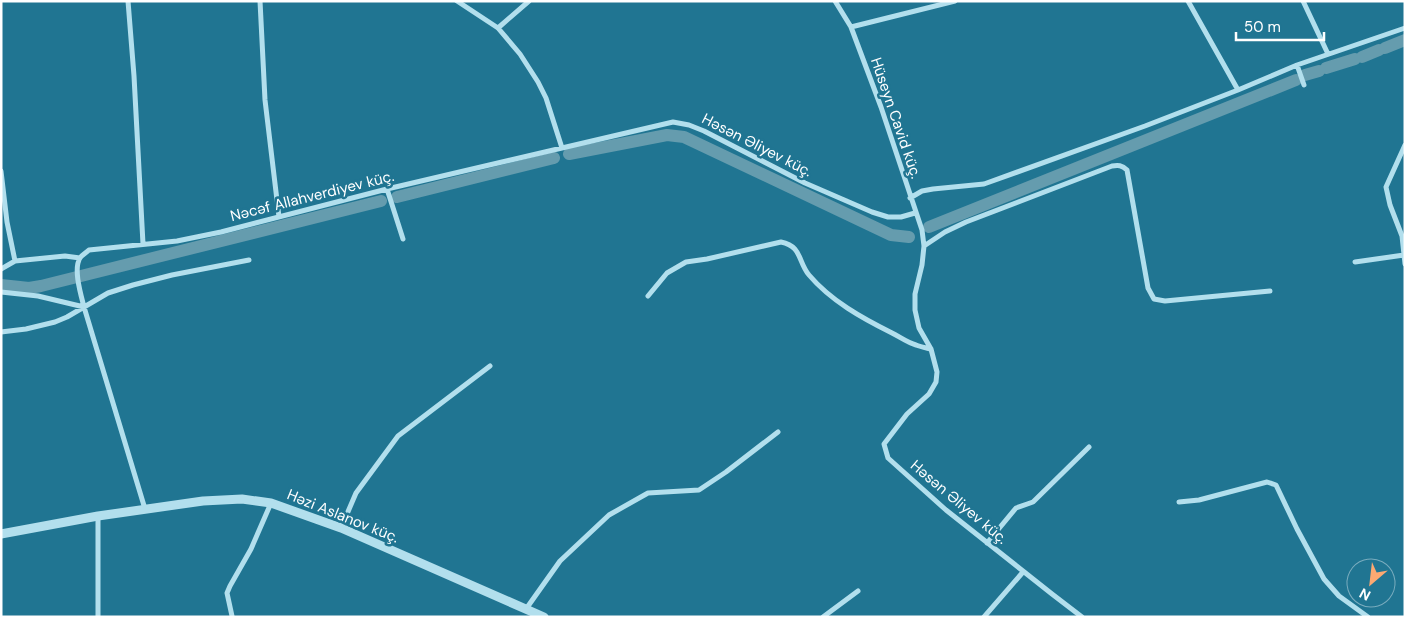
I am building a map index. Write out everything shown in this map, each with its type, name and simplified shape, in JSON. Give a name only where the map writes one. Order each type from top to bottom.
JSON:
[{"type":"street","points":[[128,1],[143,244]]},
{"type":"street","points":[[260,1],[265,100],[279,218]]},
{"type":"street","points":[[457,1],[498,28],[520,54],[546,98],[562,148]]},
{"type":"street","points":[[498,28],[529,1]]},
{"type":"street","name":"Hüseyn Cavid küç.","points":[[835,1],[851,27],[881,107],[922,230],[924,246]]},
{"type":"street","points":[[851,27],[955,1]]},
{"type":"street","points":[[1188,1],[1238,90]]},
{"type":"street","points":[[1303,1],[1328,54]]},
{"type":"street","points":[[910,198],[922,191],[984,184],[1145,126],[1297,65],[1405,28]]},
{"type":"street","points":[[1297,65],[1304,85]]},
{"type":"street","name":"Həsən Əliyev küç.","points":[[562,148],[672,122],[690,125],[805,183],[872,212],[888,217],[901,217],[915,213]]},
{"type":"street","points":[[1405,145],[1386,187],[1390,205],[1402,236],[1405,264]]},
{"type":"street","name":"Nəcəf Allahverdiyev küç.","points":[[80,258],[89,250],[212,234],[387,189],[562,148]]},
{"type":"street","points":[[924,246],[944,232],[1118,165],[1124,166],[1127,170],[1148,288],[1154,299],[1165,302],[1270,291]]},
{"type":"street","points":[[1,171],[7,222],[15,261]]},
{"type":"street","points":[[387,189],[403,239]]},
{"type":"street","points":[[648,296],[667,273],[686,262],[781,242],[790,244],[796,250],[808,274],[838,301],[869,322],[916,345],[932,349]]},
{"type":"street","name":"Həsən Əliyev küç.","points":[[924,246],[922,265],[915,294],[916,310],[920,328],[932,349],[937,372],[936,382],[929,394],[907,414],[884,444],[888,458],[946,510],[1082,617]]},
{"type":"street","points":[[1355,262],[1404,255]]},
{"type":"street","points":[[1,269],[15,261],[65,256],[80,258],[77,269],[84,307],[146,509]]},
{"type":"street","points":[[1,332],[26,329],[55,322],[108,293],[133,285],[172,275],[249,260]]},
{"type":"street","points":[[1,292],[38,296],[84,307]]},
{"type":"street","points":[[341,528],[356,493],[398,436],[490,366]]},
{"type":"street","points":[[526,609],[560,561],[609,515],[648,494],[699,490],[778,432]]},
{"type":"street","points":[[987,543],[1016,508],[1033,502],[1089,447]]},
{"type":"street","points":[[1179,502],[1198,500],[1267,482],[1276,485],[1324,579],[1338,596],[1368,617]]},
{"type":"street","name":"Həzi Aslanov küç.","points":[[1,534],[98,516],[203,500],[242,499],[271,503],[341,528],[544,617]]},
{"type":"street","points":[[232,616],[227,593],[251,549],[271,503]]},
{"type":"street","points":[[98,516],[98,617]]},
{"type":"street","points":[[984,617],[1023,572]]},
{"type":"street","points":[[823,617],[858,591]]},
{"type":"waterway","points":[[1385,48],[1405,40]]},
{"type":"waterway","points":[[1362,57],[1379,50]]},
{"type":"waterway","points":[[1326,68],[1355,59]]},
{"type":"waterway","points":[[1305,75],[1319,71]]},
{"type":"waterway","points":[[929,227],[1296,80]]},
{"type":"waterway","points":[[569,154],[667,135],[684,137],[891,235],[909,237]]},
{"type":"waterway","points":[[397,197],[554,158]]},
{"type":"waterway","points":[[1,285],[29,288],[41,286],[381,201]]}]
